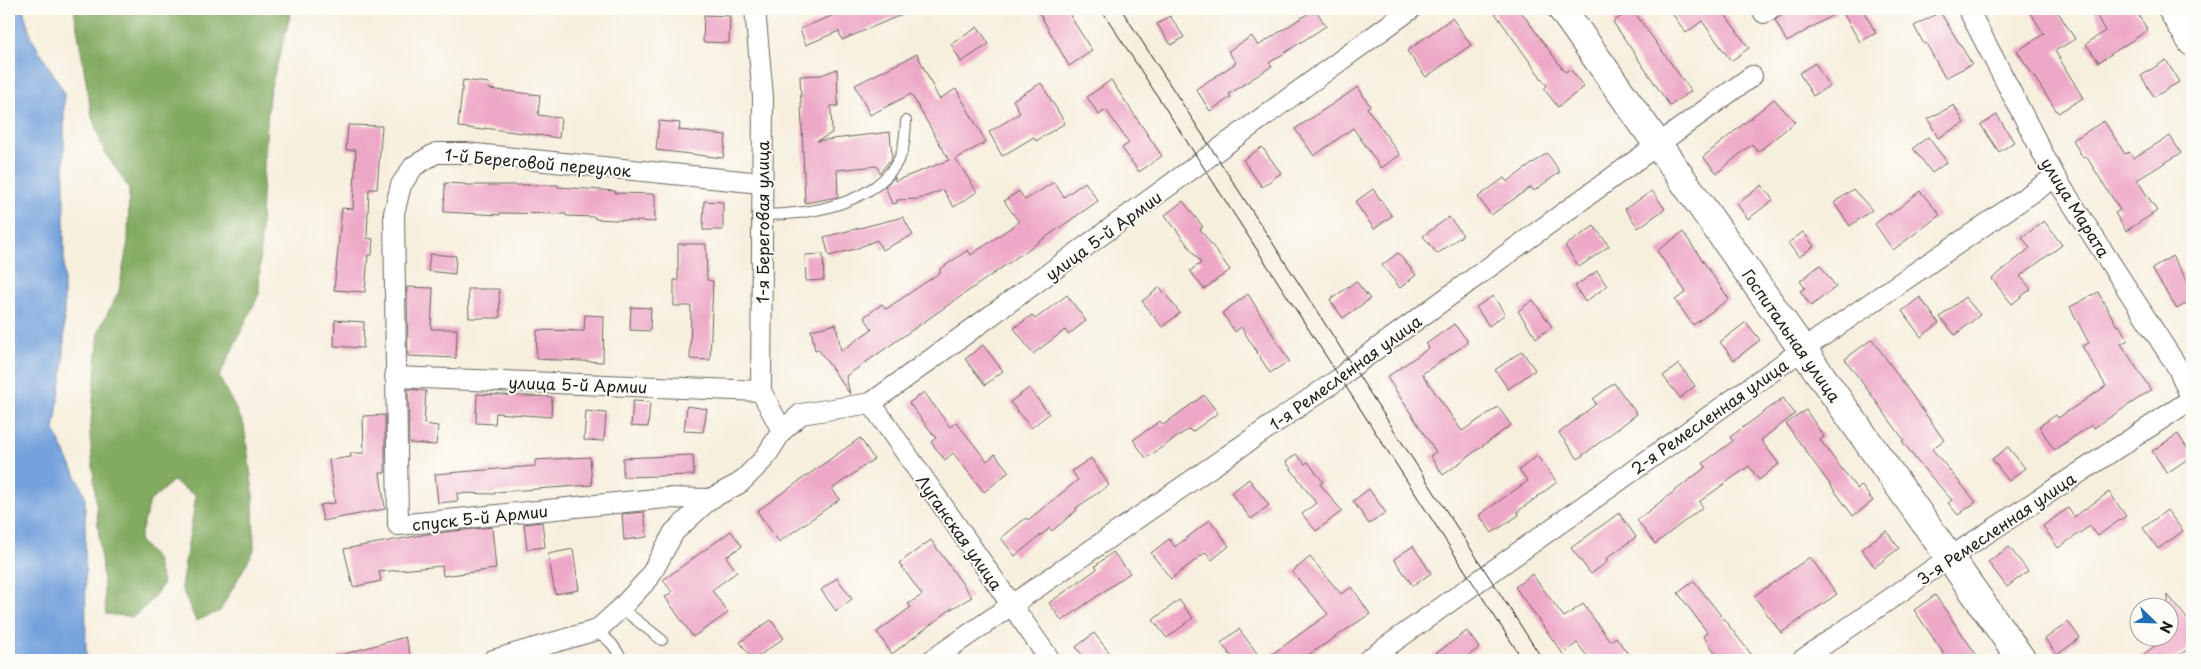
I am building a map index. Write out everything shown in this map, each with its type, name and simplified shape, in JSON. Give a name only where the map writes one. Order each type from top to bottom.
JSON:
[{"type":"main road","name":"Госпитальная улица","points":[[1562,9],[2022,660]]},
{"type":"main road","points":[[2172,9],[2192,42]]},
{"type":"street","name":"1-я Береговая улица","points":[[756,9],[763,97],[761,391],[782,431]]},
{"type":"street","name":"улица 5-й Армии","points":[[710,499],[740,483],[764,459],[782,431],[802,414],[871,403],[1411,9]]},
{"type":"street","name":"улица Марата","points":[[1968,9],[2055,177],[2178,368],[2192,400]]},
{"type":"street","name":"1-я Ремесленная улица","points":[[932,660],[1340,378],[1352,366],[1752,76]]},
{"type":"street","name":"1-й Береговой переулок","points":[[395,377],[394,213],[400,185],[414,166],[436,153],[465,153],[761,183]]},
{"type":"street","name":"2-я Ремесленная улица","points":[[1368,660],[1802,350],[2055,177]]},
{"type":"street","name":"улица 5-й Армии","points":[[395,377],[761,391]]},
{"type":"street","name":"спуск 5-й Армии","points":[[395,377],[398,525],[665,498],[710,499]]},
{"type":"street","name":"3-я Ремесленная улица","points":[[1802,660],[1949,558],[2192,400]]},
{"type":"street","name":"Луганская улица","points":[[871,403],[1050,660]]},
{"type":"street","points":[[493,660],[597,630],[622,608],[649,578],[674,532],[710,499]]},
{"type":"lane","points":[[761,215],[790,215],[822,211],[872,187],[893,170],[900,158],[906,122]]},
{"type":"lane","points":[[622,608],[662,640]]},
{"type":"lane","points":[[597,630],[612,644],[623,660]]},
{"type":"green space","points":[[74,9],[292,9],[269,94],[262,195],[259,294],[219,377],[244,425],[253,492],[254,550],[220,611],[196,621],[181,587],[196,496],[173,481],[150,501],[139,540],[156,559],[163,584],[149,603],[133,617],[106,614],[90,435],[99,330],[119,291],[128,241],[129,188],[104,151],[92,117]]},
{"type":"water","points":[[9,9],[23,9],[32,39],[64,92],[64,362],[54,430],[85,495],[86,660],[9,660]]},
{"type":"building","points":[[848,9],[915,9],[842,40],[839,31],[806,45],[800,29]]},
{"type":"building","points":[[1037,9],[1066,9],[1092,51],[1069,66]]},
{"type":"building","points":[[1315,9],[1326,26],[1269,63],[1272,66],[1229,94],[1231,97],[1210,111],[1196,89],[1236,63],[1228,51],[1252,36],[1258,46]]},
{"type":"building","points":[[1492,9],[1519,9],[1565,72],[1570,69],[1584,87],[1558,107],[1544,89],[1547,86]]},
{"type":"building","points":[[1632,9],[1691,91],[1670,106],[1613,22]]},
{"type":"building","points":[[1669,9],[1721,9],[1749,48],[1731,61],[1702,21],[1686,33]]},
{"type":"building","points":[[1792,9],[1862,9],[1876,33],[1860,42],[1841,10],[1787,42],[1775,20]]},
{"type":"building","points":[[2028,9],[2056,9],[2075,39],[2055,51],[2083,98],[2058,113],[2017,51],[2044,34]]},
{"type":"building","points":[[2093,9],[2134,9],[2148,30],[2099,62],[2086,44],[2105,31]]},
{"type":"building","points":[[1940,12],[1972,64],[1945,78],[1926,43],[1924,44],[1914,26]]},
{"type":"building","points":[[704,15],[730,16],[729,43],[703,42]]},
{"type":"building","points":[[1170,16],[1184,37],[1171,45],[1157,24]]},
{"type":"building","points":[[1452,18],[1471,45],[1426,77],[1407,51]]},
{"type":"building","points":[[978,27],[989,44],[961,62],[951,44]]},
{"type":"building","points":[[917,54],[939,99],[956,89],[986,142],[956,159],[977,192],[954,207],[943,190],[919,199],[897,200],[897,203],[892,204],[885,186],[895,177],[895,181],[949,160],[911,94],[870,115],[855,85]]},
{"type":"building","points":[[2166,60],[2179,82],[2154,97],[2141,76]]},
{"type":"building","points":[[1815,63],[1829,86],[1813,96],[1799,73]]},
{"type":"building","points":[[837,69],[838,106],[831,106],[832,133],[817,141],[890,132],[892,157],[880,173],[877,166],[837,170],[838,197],[805,203],[800,76],[821,75]]},
{"type":"building","points":[[463,80],[489,83],[488,89],[540,95],[538,115],[561,118],[559,138],[484,128],[484,130],[458,127]]},
{"type":"building","points":[[1111,80],[1162,156],[1139,172],[1122,148],[1129,143],[1106,110],[1099,115],[1087,97]]},
{"type":"building","points":[[1041,83],[1065,123],[1036,141],[1034,137],[1002,156],[989,132],[1020,113],[1013,100]]},
{"type":"building","points":[[1358,87],[1370,106],[1367,108],[1400,155],[1381,168],[1353,128],[1314,156],[1295,129]]},
{"type":"building","points":[[1774,99],[1795,122],[1758,152],[1752,144],[1717,173],[1703,157]]},
{"type":"building","points":[[1954,105],[1964,123],[1938,138],[1928,119]]},
{"type":"building","points":[[1997,115],[2014,142],[1999,152],[1981,125]]},
{"type":"building","points":[[659,121],[680,123],[679,130],[726,135],[723,158],[656,150]]},
{"type":"building","points":[[2104,121],[2125,154],[2129,152],[2133,158],[2170,136],[2181,153],[2137,180],[2157,211],[2126,231],[2115,213],[2120,210],[2086,156],[2083,158],[2073,140]]},
{"type":"building","points":[[348,125],[382,126],[377,189],[369,189],[367,238],[373,239],[372,255],[368,255],[365,292],[334,290],[342,208],[353,209],[356,150],[346,150]]},
{"type":"building","points":[[1928,137],[1947,162],[1932,173],[1913,148]]},
{"type":"building","points":[[1262,147],[1281,173],[1262,187],[1243,160]]},
{"type":"building","points":[[1547,153],[1560,172],[1534,191],[1531,187],[1491,215],[1478,197],[1504,178],[1507,182]]},
{"type":"building","points":[[1054,182],[1064,197],[1085,182],[1098,201],[846,376],[850,394],[818,349],[815,350],[811,330],[836,324],[841,351],[872,329],[864,317],[882,304],[886,309],[941,272],[939,270],[968,250],[971,255],[1019,222],[1004,201],[1019,191],[1025,200]]},
{"type":"building","points":[[445,183],[465,185],[558,185],[558,187],[615,191],[615,193],[655,194],[655,222],[595,219],[595,217],[566,216],[566,214],[500,213],[500,215],[444,212]]},
{"type":"building","points":[[1762,185],[1773,200],[1748,219],[1737,204]]},
{"type":"building","points":[[1373,189],[1392,216],[1374,229],[1355,202]]},
{"type":"building","points":[[1853,189],[1872,210],[1850,226],[1834,203]]},
{"type":"building","points":[[1652,191],[1665,209],[1638,228],[1625,209]]},
{"type":"building","points":[[1920,191],[1940,215],[1893,250],[1875,224],[1889,213],[1890,215]]},
{"type":"building","points":[[704,201],[723,202],[723,230],[703,230]]},
{"type":"building","points":[[1183,201],[1203,227],[1200,229],[1230,270],[1204,289],[1190,271],[1201,263],[1165,215]]},
{"type":"building","points":[[903,217],[913,235],[882,250],[877,240],[855,249],[829,256],[824,237]]},
{"type":"building","points":[[1449,217],[1463,235],[1437,254],[1423,236]]},
{"type":"building","points":[[2044,221],[2062,245],[2020,276],[2031,289],[2012,304],[1992,279],[2030,248],[2022,237]]},
{"type":"building","points":[[1594,226],[1609,246],[1579,267],[1565,246]]},
{"type":"building","points":[[1683,232],[1729,299],[1693,325],[1675,300],[1686,292],[1657,251]]},
{"type":"building","points":[[1803,232],[1814,246],[1799,257],[1788,243]]},
{"type":"building","points":[[678,244],[706,244],[707,280],[713,281],[710,360],[690,359],[691,306],[674,306],[674,280],[678,280]]},
{"type":"building","points":[[1398,253],[1416,275],[1400,288],[1382,265]]},
{"type":"building","points":[[430,254],[456,256],[455,274],[428,271]]},
{"type":"building","points":[[823,254],[824,280],[806,281],[805,255]]},
{"type":"building","points":[[2172,256],[2192,288],[2192,300],[2177,309],[2152,269]]},
{"type":"building","points":[[1820,265],[1836,287],[1811,306],[1800,291],[1805,288],[1800,281]]},
{"type":"building","points":[[1597,271],[1607,286],[1585,302],[1575,286]]},
{"type":"building","points":[[1356,281],[1370,299],[1343,318],[1330,300]]},
{"type":"building","points":[[407,287],[433,288],[431,329],[457,329],[456,358],[408,356]]},
{"type":"building","points":[[1160,287],[1180,313],[1162,327],[1142,301]]},
{"type":"building","points":[[468,289],[499,289],[500,318],[469,318]]},
{"type":"building","points":[[2098,292],[2117,326],[2119,325],[2128,340],[2121,344],[2151,390],[2094,428],[2092,425],[2054,450],[2039,426],[2056,415],[2058,418],[2106,386],[2082,346],[2089,343],[2070,307]]},
{"type":"building","points":[[1248,294],[1289,361],[1270,373],[1241,327],[1235,332],[1222,313]]},
{"type":"building","points":[[1067,295],[1086,321],[1068,335],[1065,330],[1033,354],[1014,328],[1032,315],[1035,319]]},
{"type":"building","points":[[1493,296],[1505,314],[1489,326],[1476,307]]},
{"type":"building","points":[[1920,297],[1939,323],[1921,337],[1902,311]]},
{"type":"building","points":[[1965,297],[1980,315],[1955,335],[1940,317]]},
{"type":"building","points":[[1533,300],[1552,327],[1536,338],[1518,311]]},
{"type":"building","points":[[631,307],[651,308],[650,331],[630,330]]},
{"type":"building","points":[[585,315],[604,316],[603,362],[536,359],[537,330],[584,331]]},
{"type":"building","points":[[335,320],[364,322],[363,348],[334,346]]},
{"type":"building","points":[[1746,322],[1760,340],[1734,360],[1720,342]]},
{"type":"building","points":[[1454,324],[1467,340],[1466,344],[1422,374],[1462,431],[1498,407],[1511,425],[1443,475],[1430,456],[1436,452],[1387,377],[1429,348],[1426,344]]},
{"type":"building","points":[[1872,339],[1944,440],[1932,449],[1976,502],[1958,515],[1948,503],[1952,500],[1917,461],[1845,359]]},
{"type":"building","points":[[983,345],[1003,371],[985,385],[965,359]]},
{"type":"building","points":[[1522,351],[1535,370],[1508,389],[1495,370]]},
{"type":"building","points":[[1679,364],[1695,386],[1680,398],[1663,376]]},
{"type":"building","points":[[1614,383],[1637,414],[1578,459],[1559,433],[1596,404],[1593,399]]},
{"type":"building","points":[[1029,388],[1049,414],[1031,428],[1010,402]]},
{"type":"building","points":[[408,389],[426,391],[424,424],[438,426],[436,445],[409,443]]},
{"type":"building","points":[[924,392],[950,427],[956,422],[987,461],[995,454],[1009,472],[984,492],[953,453],[945,460],[931,442],[936,438],[909,403]]},
{"type":"building","points":[[477,394],[552,397],[551,417],[496,413],[495,424],[476,423]]},
{"type":"building","points":[[1204,395],[1218,413],[1192,432],[1189,429],[1146,458],[1133,440],[1160,421],[1163,425]]},
{"type":"building","points":[[1783,398],[1795,414],[1761,440],[1779,464],[1759,480],[1749,466],[1699,502],[1703,507],[1655,544],[1637,520],[1706,467],[1703,463],[1733,441],[1730,437]]},
{"type":"building","points":[[633,401],[650,402],[648,427],[631,426]]},
{"type":"building","points":[[687,406],[707,409],[703,432],[684,431]]},
{"type":"building","points":[[1806,410],[1824,437],[1820,440],[1857,489],[1861,485],[1873,501],[1853,516],[1786,424]]},
{"type":"building","points":[[586,411],[606,413],[604,441],[584,440]]},
{"type":"building","points":[[385,415],[385,473],[380,473],[385,509],[323,521],[320,505],[335,503],[329,460],[351,457],[350,453],[364,453],[363,416]]},
{"type":"building","points":[[2178,434],[2192,456],[2167,473],[2152,451]]},
{"type":"building","points":[[860,438],[874,459],[832,489],[840,499],[779,542],[757,511]]},
{"type":"building","points":[[2008,447],[2025,468],[2009,481],[1992,459]]},
{"type":"building","points":[[1296,454],[1305,464],[1308,462],[1323,482],[1320,484],[1342,511],[1316,531],[1302,514],[1316,503],[1286,462]]},
{"type":"building","points":[[693,455],[694,475],[623,477],[623,458]]},
{"type":"building","points":[[1537,456],[1557,482],[1517,512],[1519,515],[1492,533],[1479,515],[1528,481],[1519,470]]},
{"type":"building","points":[[590,457],[592,485],[495,492],[495,494],[457,493],[458,501],[438,503],[435,474],[535,466],[535,460]]},
{"type":"building","points":[[1091,458],[1109,485],[1076,508],[1077,510],[1052,531],[1050,528],[1015,556],[1001,538],[1026,518],[1028,520],[1078,480],[1072,471]]},
{"type":"building","points":[[1249,479],[1269,505],[1251,519],[1231,493]]},
{"type":"building","points":[[1369,489],[1386,513],[1369,524],[1353,501]]},
{"type":"building","points":[[2109,492],[2126,516],[2097,536],[2090,526],[2058,548],[2043,526],[2068,508],[2074,517]]},
{"type":"building","points":[[2167,510],[2183,531],[2158,549],[2143,528]]},
{"type":"building","points":[[644,512],[647,537],[624,540],[622,514]]},
{"type":"building","points":[[1619,513],[1636,537],[1606,559],[1607,562],[1591,574],[1571,548]]},
{"type":"building","points":[[1210,520],[1229,546],[1212,560],[1206,552],[1171,579],[1151,553],[1169,539],[1175,547]]},
{"type":"building","points":[[542,522],[545,547],[527,549],[524,524]]},
{"type":"building","points":[[492,527],[496,569],[443,576],[442,566],[379,572],[381,581],[353,587],[344,549],[428,534]]},
{"type":"building","points":[[731,531],[742,546],[726,557],[737,572],[712,590],[728,613],[693,637],[665,597],[672,592],[663,580]]},
{"type":"building","points":[[1886,531],[1899,548],[1875,567],[1861,549]]},
{"type":"building","points":[[931,540],[972,597],[951,609],[892,654],[877,632],[911,607],[908,604],[922,595],[899,563]]},
{"type":"building","points":[[1413,546],[1431,573],[1413,586],[1394,559]]},
{"type":"building","points":[[2009,547],[2028,571],[2007,587],[1988,562]]},
{"type":"building","points":[[573,549],[579,590],[555,594],[548,554]]},
{"type":"building","points":[[1113,552],[1130,573],[1062,621],[1049,603],[1097,569],[1095,566]]},
{"type":"building","points":[[1310,557],[1341,594],[1352,587],[1370,614],[1301,660],[1264,660],[1328,614],[1292,572]]},
{"type":"building","points":[[1810,557],[1837,594],[1781,633],[1754,596]]},
{"type":"building","points":[[1532,574],[1564,617],[1583,604],[1610,641],[1616,637],[1628,654],[1619,660],[1590,660],[1577,643],[1563,654],[1515,587]]},
{"type":"building","points":[[837,578],[852,599],[836,611],[821,590]]},
{"type":"building","points":[[1694,581],[1751,654],[1743,660],[1721,660],[1703,636],[1707,632],[1678,593]]},
{"type":"building","points":[[1935,595],[1980,660],[1948,660],[1914,610]]},
{"type":"building","points":[[1179,600],[1193,618],[1167,638],[1153,620]]},
{"type":"building","points":[[2178,608],[2192,625],[2192,646],[2173,660],[2136,660],[2155,646],[2178,646]]},
{"type":"building","points":[[771,620],[784,638],[753,660],[740,642]]},
{"type":"building","points":[[2068,622],[2080,638],[2057,655],[2045,639]]},
{"type":"building","points":[[1239,629],[1262,660],[1234,660],[1221,643]]},
{"type":"building","points":[[1467,631],[1479,648],[1462,660],[1427,660]]},
{"type":"building","points":[[1094,633],[1115,660],[1086,660],[1076,647]]},
{"type":"building","points":[[405,637],[412,660],[338,660],[337,656]]},
{"type":"tram line","points":[[1101,9],[1523,660]]},
{"type":"tram line","points":[[1121,9],[1543,660]]}]
